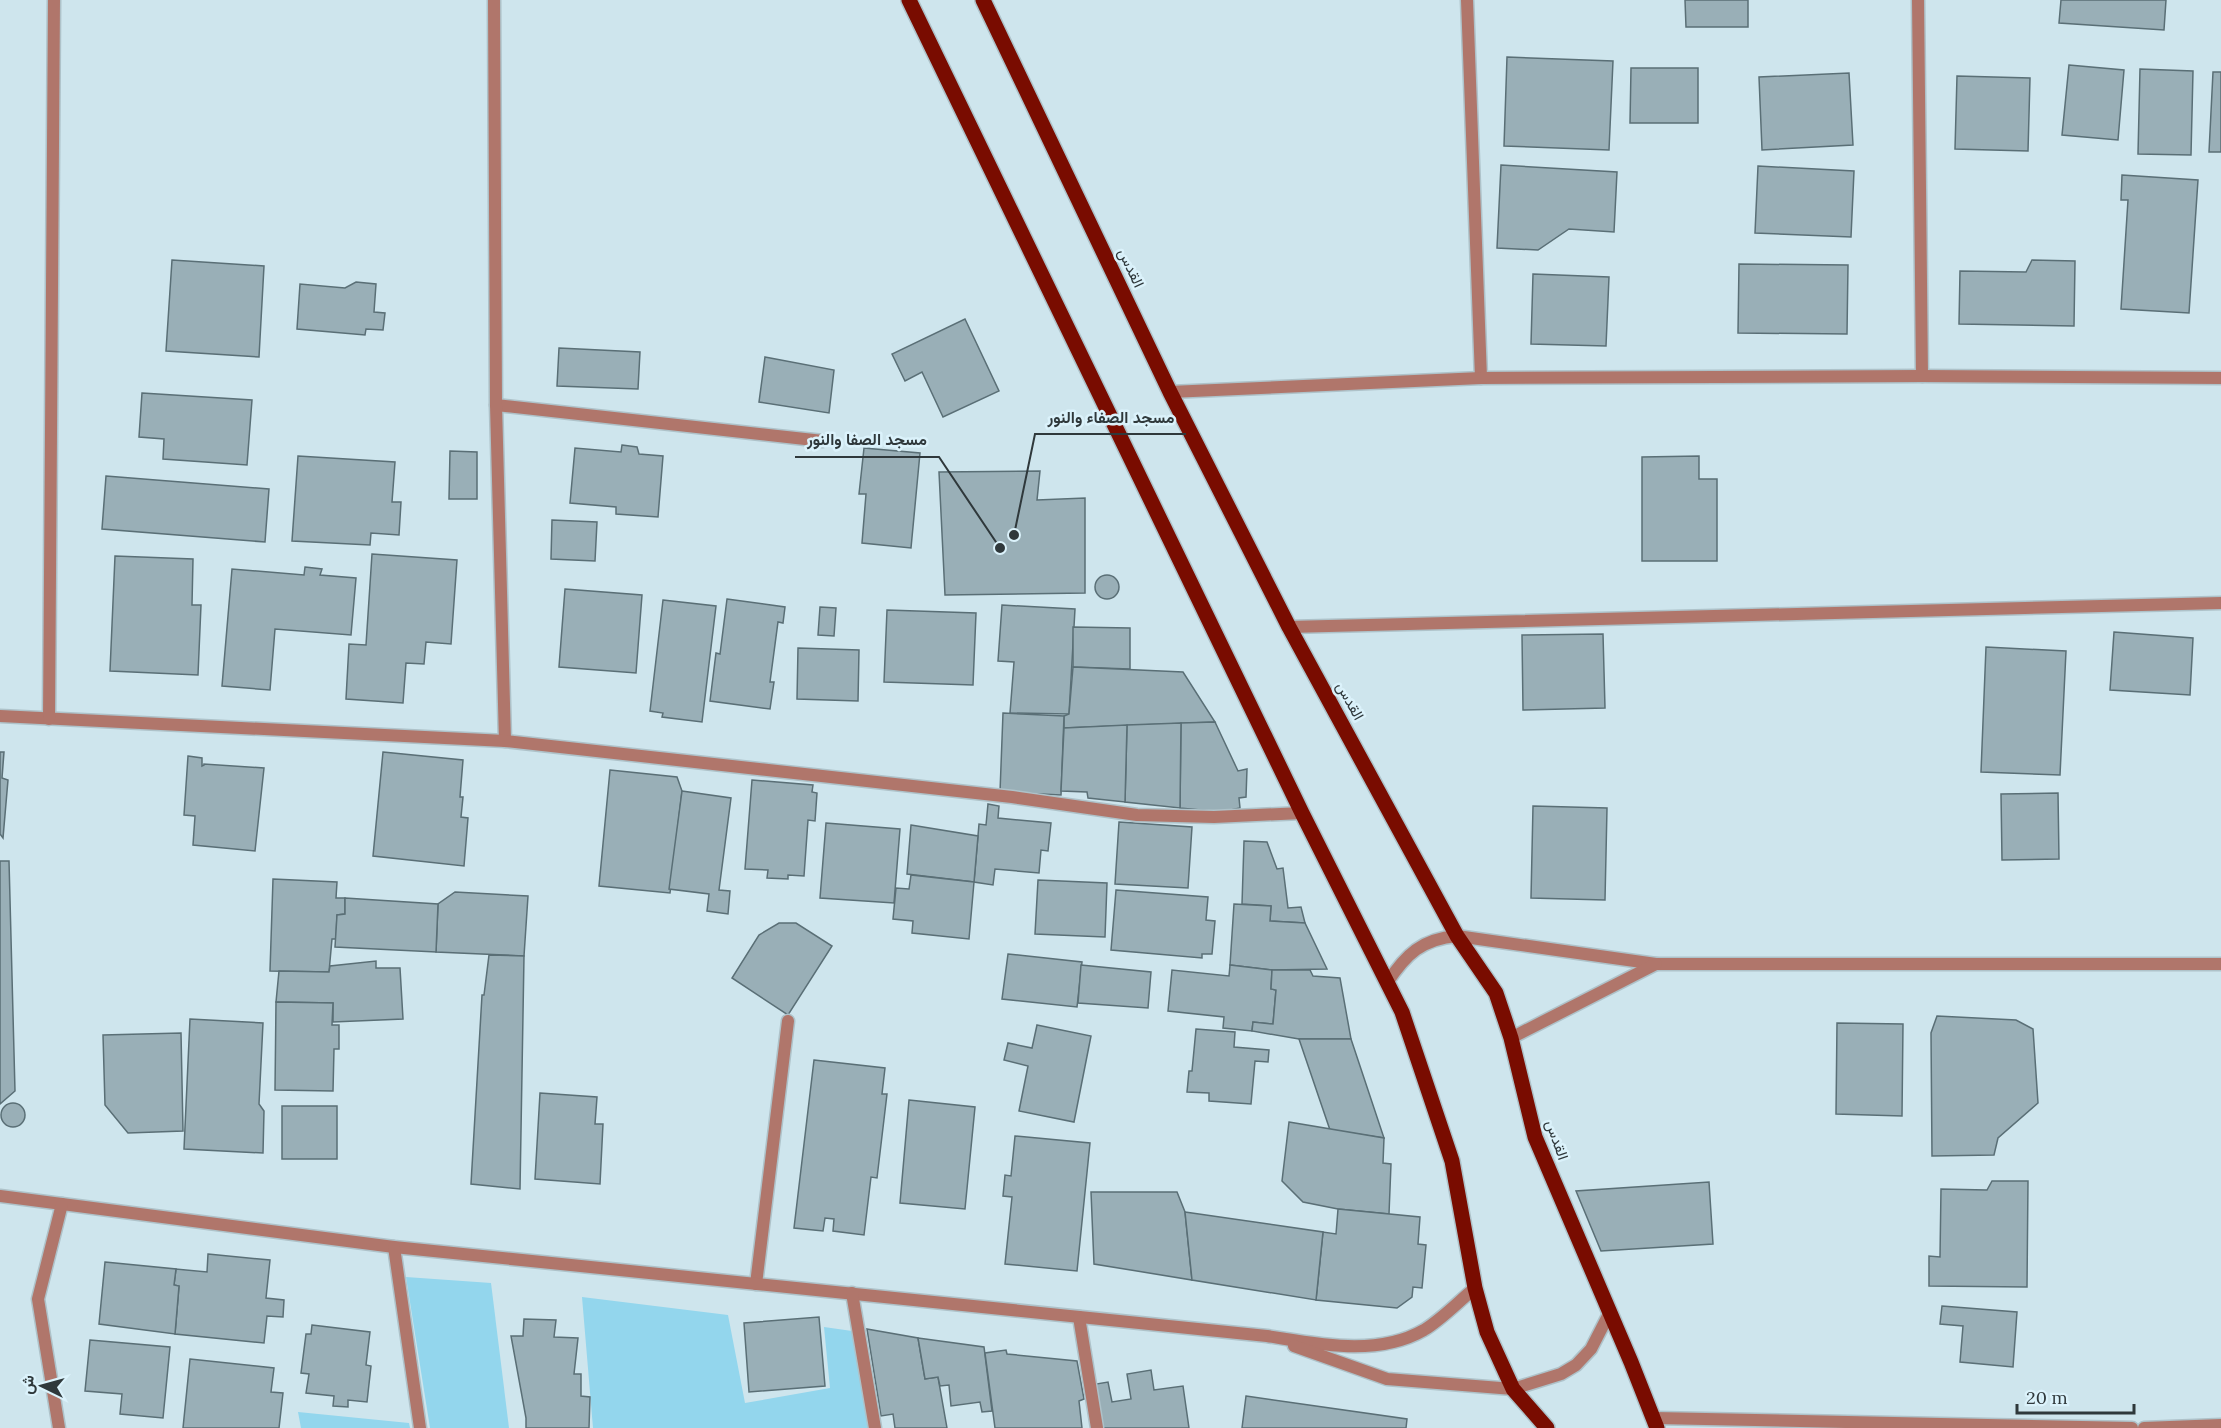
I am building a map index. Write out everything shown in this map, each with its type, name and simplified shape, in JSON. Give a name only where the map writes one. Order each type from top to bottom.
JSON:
[{"type":"main road","points":[[909,0],[1302,813],[1402,1012],[1452,1161],[1474,1288],[1487,1332],[1513,1389],[1547,1428]]},
{"type":"main road","name":"القدس","points":[[983,0],[1170,392],[1289,627],[1457,936],[1496,993],[1511,1038],[1535,1137],[1656,1423]]},
{"type":"street","points":[[49,719],[54,0]]},
{"type":"street","points":[[494,0],[496,405],[505,741]]},
{"type":"street","points":[[1467,0],[1470,29],[1481,378]]},
{"type":"street","points":[[1918,0],[1922,376]]},
{"type":"street","points":[[1170,392],[1481,378],[1922,376],[2221,378]]},
{"type":"street","points":[[496,405],[823,441]]},
{"type":"street","points":[[1289,627],[2221,603]]},
{"type":"street","points":[[0,716],[505,741],[1012,797],[1137,815],[1214,818],[1302,813]]},
{"type":"street","points":[[1388,983],[1410,954],[1428,942],[1443,937],[1457,936],[1656,964],[2221,964]]},
{"type":"street","points":[[1511,1038],[1656,964]]},
{"type":"street","points":[[756,1284],[788,1021]]},
{"type":"street","points":[[0,1196],[394,1247],[1268,1336],[1335,1347],[1380,1344],[1423,1330],[1474,1288]]},
{"type":"street","points":[[59,1428],[38,1299],[62,1204]]},
{"type":"street","points":[[394,1247],[420,1428]]},
{"type":"street","points":[[852,1293],[875,1428]]},
{"type":"street","points":[[1268,1336],[1387,1379],[1513,1389],[1561,1374],[1576,1365],[1591,1349],[1610,1312]]},
{"type":"street","points":[[1079,1317],[1097,1428]]},
{"type":"street","points":[[1656,1423],[2132,1428]]},
{"type":"street","points":[[2144,1428],[2221,1425]]},
{"type":"shaded area","points":[[406,1277],[491,1283],[509,1428],[430,1428]]},
{"type":"shaded area","points":[[582,1297],[728,1315],[745,1403],[830,1388],[824,1327],[852,1331],[870,1428],[593,1428]]},
{"type":"shaded area","points":[[298,1412],[409,1423],[410,1428],[301,1428]]},
{"type":"building","points":[[1685,0],[1748,0],[1748,27],[1686,27]]},
{"type":"building","points":[[2061,0],[2166,0],[2164,30],[2059,23]]},
{"type":"building","points":[[1507,57],[1613,61],[1609,150],[1504,146]]},
{"type":"building","points":[[2069,65],[2124,70],[2118,140],[2062,135]]},
{"type":"building","points":[[1631,68],[1698,68],[1698,123],[1630,123]]},
{"type":"building","points":[[2140,69],[2193,71],[2191,155],[2138,154]]},
{"type":"building","points":[[2213,72],[2221,72],[2221,152],[2209,152]]},
{"type":"building","points":[[1849,73],[1853,145],[1762,150],[1759,77]]},
{"type":"building","points":[[1957,76],[2030,78],[2028,151],[1955,149]]},
{"type":"building","points":[[1501,165],[1617,172],[1614,232],[1569,229],[1538,250],[1497,248]]},
{"type":"building","points":[[1758,166],[1854,171],[1851,237],[1755,233]]},
{"type":"building","points":[[2122,175],[2198,180],[2189,313],[2121,309],[2128,200],[2121,200]]},
{"type":"building","points":[[172,260],[264,266],[259,357],[166,351]]},
{"type":"building","points":[[2032,260],[2075,261],[2074,326],[1959,324],[1960,271],[2026,272]]},
{"type":"building","points":[[1739,264],[1848,265],[1847,334],[1738,333]]},
{"type":"building","points":[[1533,274],[1609,277],[1606,346],[1531,344]]},
{"type":"building","points":[[356,282],[376,284],[374,312],[385,313],[383,330],[366,329],[365,335],[297,329],[300,284],[345,288]]},
{"type":"building","points":[[965,319],[999,391],[943,417],[922,372],[905,381],[892,354]]},
{"type":"building","points":[[559,348],[640,352],[638,389],[557,386]]},
{"type":"building","points":[[765,357],[834,370],[829,413],[759,402]]},
{"type":"building","points":[[142,393],[252,400],[247,465],[163,459],[164,439],[139,437]]},
{"type":"building","points":[[622,445],[637,447],[639,454],[663,456],[658,517],[616,514],[616,507],[570,503],[575,448],[621,452]]},
{"type":"building","points":[[864,448],[920,453],[911,548],[862,543],[866,494],[859,494]]},
{"type":"building","points":[[450,451],[477,452],[477,499],[449,499]]},
{"type":"building","points":[[298,456],[395,462],[392,502],[401,502],[399,535],[371,533],[370,545],[292,541]]},
{"type":"building","points":[[1699,456],[1699,479],[1717,479],[1717,561],[1642,561],[1642,457]]},
{"type":"building","points":[[1040,471],[1037,500],[1085,498],[1085,593],[945,595],[939,472]]},
{"type":"building","points":[[106,476],[269,489],[265,542],[102,529]]},
{"type":"building","points":[[552,520],[597,522],[595,561],[551,559]]},
{"type":"building","points":[[372,554],[457,560],[451,644],[426,642],[424,664],[406,663],[403,703],[346,699],[349,644],[366,645]]},
{"type":"building","points":[[115,556],[193,559],[192,605],[201,605],[198,675],[110,671]]},
{"type":"building","points":[[305,567],[322,569],[320,575],[356,578],[351,635],[275,629],[270,690],[222,686],[232,569],[304,575]]},
{"type":"building","points":[[1107,575],[1115,579],[1119,587],[1115,595],[1107,599],[1099,595],[1095,587],[1099,579]]},
{"type":"building","points":[[565,589],[642,595],[636,673],[559,667]]},
{"type":"building","points":[[727,599],[785,607],[783,623],[778,622],[770,682],[774,682],[770,709],[710,701],[716,653],[720,654]]},
{"type":"building","points":[[663,600],[716,606],[702,722],[662,717],[663,713],[650,711]]},
{"type":"building","points":[[1002,605],[1075,609],[1069,714],[1010,713],[1014,662],[998,661]]},
{"type":"building","points":[[820,607],[836,608],[834,636],[818,635]]},
{"type":"building","points":[[887,610],[976,613],[973,685],[884,682]]},
{"type":"building","points":[[1073,627],[1130,628],[1130,669],[1073,667]]},
{"type":"building","points":[[2114,632],[2193,638],[2190,695],[2110,690]]},
{"type":"building","points":[[1603,634],[1605,708],[1523,710],[1522,635]]},
{"type":"building","points":[[1986,647],[2066,651],[2060,775],[1981,772]]},
{"type":"building","points":[[798,648],[859,650],[858,701],[797,699]]},
{"type":"building","points":[[1073,667],[1183,672],[1215,722],[1064,728],[1064,716],[1069,714]]},
{"type":"building","points":[[1003,713],[1064,716],[1061,795],[1000,792]]},
{"type":"building","points":[[1215,722],[1238,771],[1247,769],[1246,797],[1239,798],[1240,808],[1221,812],[1180,808],[1181,723]]},
{"type":"building","points":[[1181,723],[1180,808],[1125,802],[1127,725]]},
{"type":"building","points":[[1127,725],[1125,802],[1088,798],[1087,792],[1061,791],[1064,728]]},
{"type":"building","points":[[0,752],[4,752],[2,778],[8,780],[3,838],[0,834]]},
{"type":"building","points":[[383,752],[463,760],[461,817],[468,818],[464,866],[373,856]]},
{"type":"building","points":[[188,756],[202,758],[202,766],[204,764],[264,768],[255,851],[193,845],[195,816],[184,815]]},
{"type":"building","points":[[610,770],[677,777],[682,791],[670,893],[599,886]]},
{"type":"building","points":[[752,780],[813,785],[812,792],[817,793],[815,821],[808,820],[804,876],[788,875],[788,879],[767,878],[768,870],[745,869]]},
{"type":"building","points":[[682,791],[731,798],[719,890],[730,891],[728,914],[707,911],[709,894],[669,889]]},
{"type":"building","points":[[2058,793],[2059,859],[2002,860],[2001,794]]},
{"type":"building","points":[[988,804],[999,806],[998,818],[1051,823],[1048,851],[1041,850],[1039,873],[995,869],[993,885],[974,882],[979,824],[986,825]]},
{"type":"building","points":[[1533,806],[1607,808],[1605,900],[1531,898]]},
{"type":"building","points":[[1119,822],[1192,827],[1188,888],[1115,884]]},
{"type":"building","points":[[826,823],[900,829],[894,903],[820,898]]},
{"type":"building","points":[[911,825],[978,836],[974,882],[907,874]]},
{"type":"building","points":[[1244,841],[1267,842],[1277,869],[1283,868],[1288,908],[1301,907],[1305,923],[1270,921],[1271,906],[1242,904]]},
{"type":"building","points":[[0,861],[9,861],[15,1091],[0,1104]]},
{"type":"building","points":[[911,875],[974,882],[969,939],[912,933],[913,921],[893,919],[896,888],[909,889]]},
{"type":"building","points":[[273,879],[337,882],[336,898],[345,898],[345,914],[337,915],[336,939],[332,939],[329,972],[270,971]]},
{"type":"building","points":[[1038,880],[1107,883],[1105,937],[1035,934]]},
{"type":"building","points":[[1116,890],[1208,897],[1206,920],[1215,921],[1212,954],[1202,954],[1202,958],[1111,950]]},
{"type":"building","points":[[455,892],[528,896],[524,956],[436,952],[438,904]]},
{"type":"building","points":[[345,898],[438,904],[436,952],[335,947],[337,915],[345,914]]},
{"type":"building","points":[[1234,904],[1271,906],[1270,921],[1305,923],[1327,969],[1272,970],[1230,965]]},
{"type":"building","points":[[779,923],[796,923],[832,946],[788,1015],[732,978],[759,935]]},
{"type":"building","points":[[1008,954],[1082,962],[1077,1007],[1002,999]]},
{"type":"building","points":[[489,955],[524,956],[520,1189],[471,1184],[482,995],[484,995]]},
{"type":"building","points":[[376,961],[376,968],[400,968],[403,1019],[333,1022],[333,1003],[276,1002],[279,971],[329,972],[330,966]]},
{"type":"building","points":[[1081,965],[1151,972],[1148,1008],[1078,1003]]},
{"type":"building","points":[[1230,965],[1272,970],[1271,989],[1276,990],[1273,1024],[1253,1022],[1252,1031],[1223,1028],[1224,1017],[1168,1011],[1172,970],[1229,976]]},
{"type":"building","points":[[1272,970],[1310,970],[1313,976],[1340,978],[1351,1039],[1299,1039],[1252,1031],[1253,1022],[1273,1024],[1276,990],[1271,989]]},
{"type":"building","points":[[276,1002],[333,1003],[332,1025],[339,1025],[339,1049],[334,1049],[333,1091],[275,1090]]},
{"type":"building","points":[[1937,1016],[2016,1020],[2033,1029],[2038,1103],[1998,1138],[1994,1155],[1932,1156],[1931,1033]]},
{"type":"building","points":[[190,1019],[263,1023],[259,1104],[264,1111],[263,1153],[184,1149]]},
{"type":"building","points":[[1837,1023],[1903,1024],[1902,1116],[1836,1114]]},
{"type":"building","points":[[1037,1025],[1091,1036],[1074,1122],[1019,1111],[1028,1066],[1004,1060],[1008,1043],[1032,1048]]},
{"type":"building","points":[[1196,1029],[1235,1032],[1234,1047],[1269,1050],[1268,1062],[1255,1061],[1251,1104],[1209,1101],[1209,1093],[1187,1092],[1189,1071],[1192,1071]]},
{"type":"building","points":[[181,1033],[183,1131],[128,1133],[105,1105],[103,1035]]},
{"type":"building","points":[[1299,1039],[1351,1039],[1384,1138],[1330,1130]]},
{"type":"building","points":[[814,1060],[885,1068],[882,1094],[887,1094],[877,1178],[871,1177],[864,1235],[833,1231],[834,1219],[825,1218],[823,1231],[794,1228]]},
{"type":"building","points":[[540,1093],[597,1097],[595,1124],[603,1124],[600,1184],[535,1179]]},
{"type":"building","points":[[909,1100],[975,1107],[965,1209],[900,1203]]},
{"type":"building","points":[[13,1103],[21,1107],[25,1115],[21,1123],[13,1127],[5,1123],[1,1115],[5,1107]]},
{"type":"building","points":[[282,1106],[337,1106],[337,1159],[282,1159]]},
{"type":"building","points":[[1289,1122],[1384,1138],[1383,1163],[1391,1164],[1389,1214],[1338,1209],[1303,1202],[1282,1181]]},
{"type":"building","points":[[1015,1136],[1090,1143],[1077,1271],[1005,1264],[1012,1197],[1003,1196],[1005,1175],[1011,1176]]},
{"type":"building","points":[[1992,1181],[2028,1181],[2027,1287],[1929,1286],[1929,1256],[1940,1257],[1941,1189],[1987,1190]]},
{"type":"building","points":[[1709,1182],[1713,1244],[1601,1251],[1576,1191]]},
{"type":"building","points":[[1091,1192],[1177,1192],[1185,1212],[1192,1280],[1094,1264]]},
{"type":"building","points":[[1338,1209],[1420,1217],[1418,1244],[1426,1245],[1422,1288],[1413,1287],[1412,1297],[1397,1308],[1316,1300],[1323,1232],[1336,1234]]},
{"type":"building","points":[[1185,1212],[1323,1232],[1316,1300],[1192,1280]]},
{"type":"building","points":[[208,1254],[270,1260],[266,1298],[284,1300],[283,1317],[267,1316],[264,1343],[175,1334],[179,1286],[174,1285],[176,1269],[207,1272]]},
{"type":"building","points":[[105,1262],[176,1269],[174,1285],[179,1286],[175,1334],[99,1324]]},
{"type":"building","points":[[1942,1306],[2017,1312],[2013,1367],[1960,1362],[1963,1326],[1940,1324]]},
{"type":"building","points":[[819,1317],[825,1386],[749,1392],[744,1323]]},
{"type":"building","points":[[524,1319],[556,1320],[554,1337],[578,1338],[574,1374],[581,1374],[581,1396],[590,1397],[589,1428],[526,1428],[511,1336],[523,1336]]},
{"type":"building","points":[[312,1325],[370,1332],[366,1365],[371,1366],[367,1402],[348,1400],[348,1407],[333,1406],[334,1396],[306,1393],[309,1374],[301,1373],[306,1334],[311,1334]]},
{"type":"building","points":[[867,1329],[918,1338],[925,1379],[938,1377],[947,1428],[895,1428],[893,1414],[881,1416]]},
{"type":"building","points":[[918,1338],[984,1347],[992,1411],[982,1412],[980,1402],[951,1406],[949,1385],[940,1386],[938,1377],[925,1379]]},
{"type":"building","points":[[90,1340],[170,1347],[163,1418],[120,1414],[122,1394],[85,1391]]},
{"type":"building","points":[[1006,1350],[1007,1354],[1077,1361],[1084,1399],[1079,1401],[1082,1428],[995,1428],[985,1353]]},
{"type":"building","points":[[190,1359],[274,1368],[271,1392],[283,1393],[279,1428],[183,1428]]},
{"type":"building","points":[[1151,1370],[1154,1390],[1183,1386],[1189,1428],[1102,1428],[1096,1384],[1108,1382],[1112,1402],[1131,1399],[1127,1374]]},
{"type":"building","points":[[1246,1396],[1407,1419],[1406,1428],[1242,1428]]},
{"type":"place","name":"مسجد الصفاء والنور","points":[[1014,535]]},
{"type":"place","name":"مسجد الصفا والنور","points":[[1000,548]]}]
